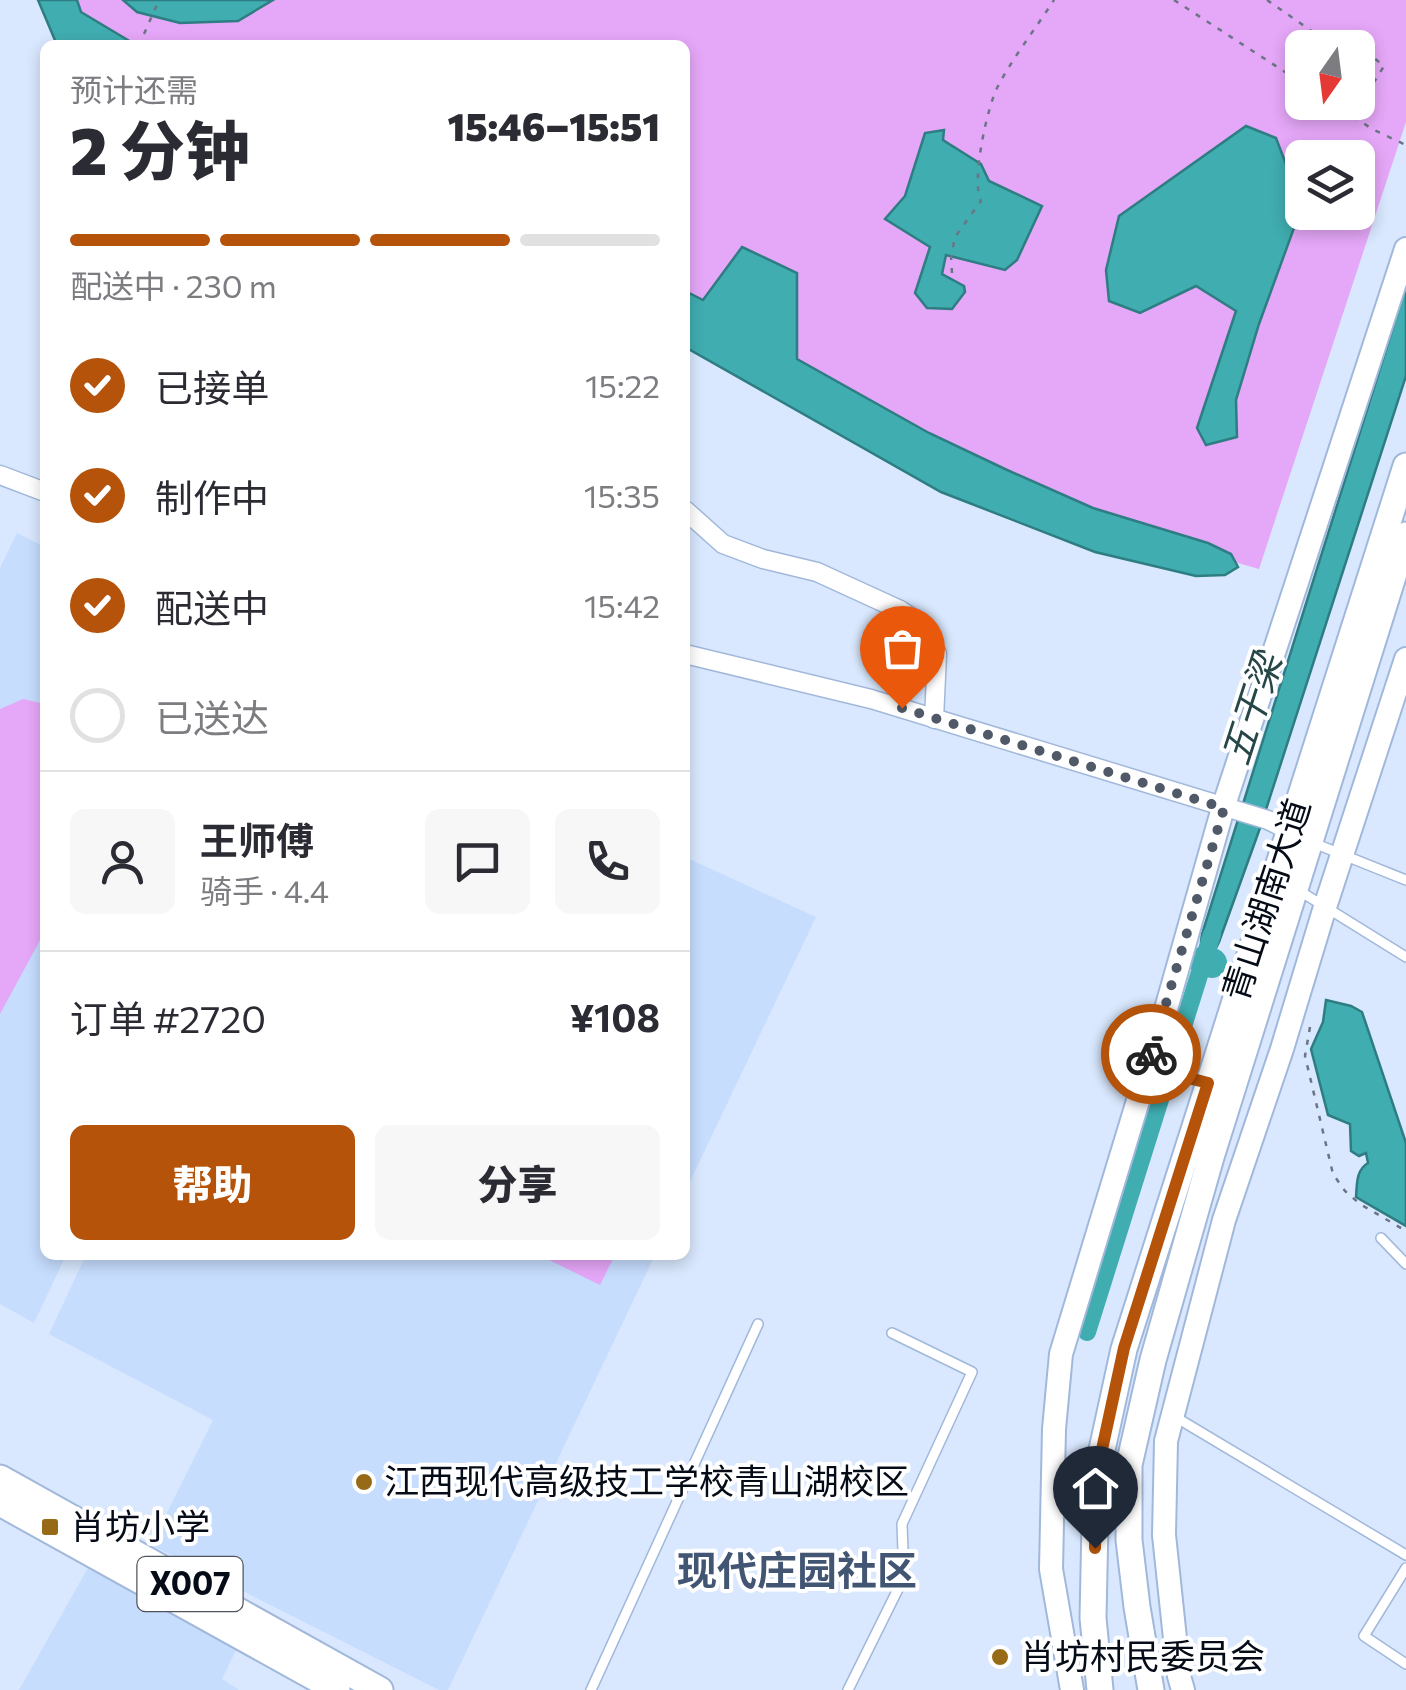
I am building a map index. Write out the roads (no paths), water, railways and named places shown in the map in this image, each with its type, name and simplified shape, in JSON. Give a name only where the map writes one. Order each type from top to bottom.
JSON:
[{"type":"main road","points":[[1072,1690],[1051,1569],[1054,1429],[1061,1354],[1226,808],[1406,248]]},
{"type":"main road","name":"青山湖南大道","points":[[1151,1690],[1129,1540],[1129,1465],[1152,1360],[1296,888],[1289,831],[1406,466]]},
{"type":"main road","name":"青山湖南大道","points":[[1100,1690],[1093,1618],[1096,1477],[1124,1348],[1199,1081],[1289,831],[1406,535]]},
{"type":"main road","points":[[1184,1690],[1179,1676],[1164,1535],[1166,1441],[1224,1220],[1406,659]]},
{"type":"main road","name":"X007","points":[[0,1478],[380,1690]]},
{"type":"main road","points":[[0,1503],[337,1690]]},
{"type":"street","points":[[0,476],[40,490]]},
{"type":"street","points":[[690,514],[723,544],[817,572],[900,610],[921,624],[937,654],[934,718]]},
{"type":"street","points":[[690,655],[870,699],[1226,808],[1289,831]]},
{"type":"lane","points":[[1289,831],[1406,880]]},
{"type":"lane","points":[[1296,888],[1406,957]]},
{"type":"lane","points":[[1149,1068],[1199,1081]]},
{"type":"lane","points":[[1381,1238],[1406,1264]]},
{"type":"lane","points":[[591,1690],[758,1324]]},
{"type":"lane","points":[[848,1690],[904,1577],[902,1524],[972,1372],[892,1333]]},
{"type":"lane","points":[[1172,1415],[1406,1555]]},
{"type":"lane","points":[[1406,1568],[1364,1636],[1406,1664]]},
{"type":"waterway","name":"五干梁","points":[[1087,1332],[1212,934]]},
{"type":"waterway","points":[[1204,961],[1212,963]]},
{"type":"place","name":"江西现代高级技工学校青山湖校区","points":[[364,1482]]},
{"type":"place","name":"肖坊小学","points":[[50,1527]]},
{"type":"place","name":"肖坊村民委员会","points":[[1000,1657]]},
{"type":"district","name":"现代庄园社区","points":[[797,1571]]}]
